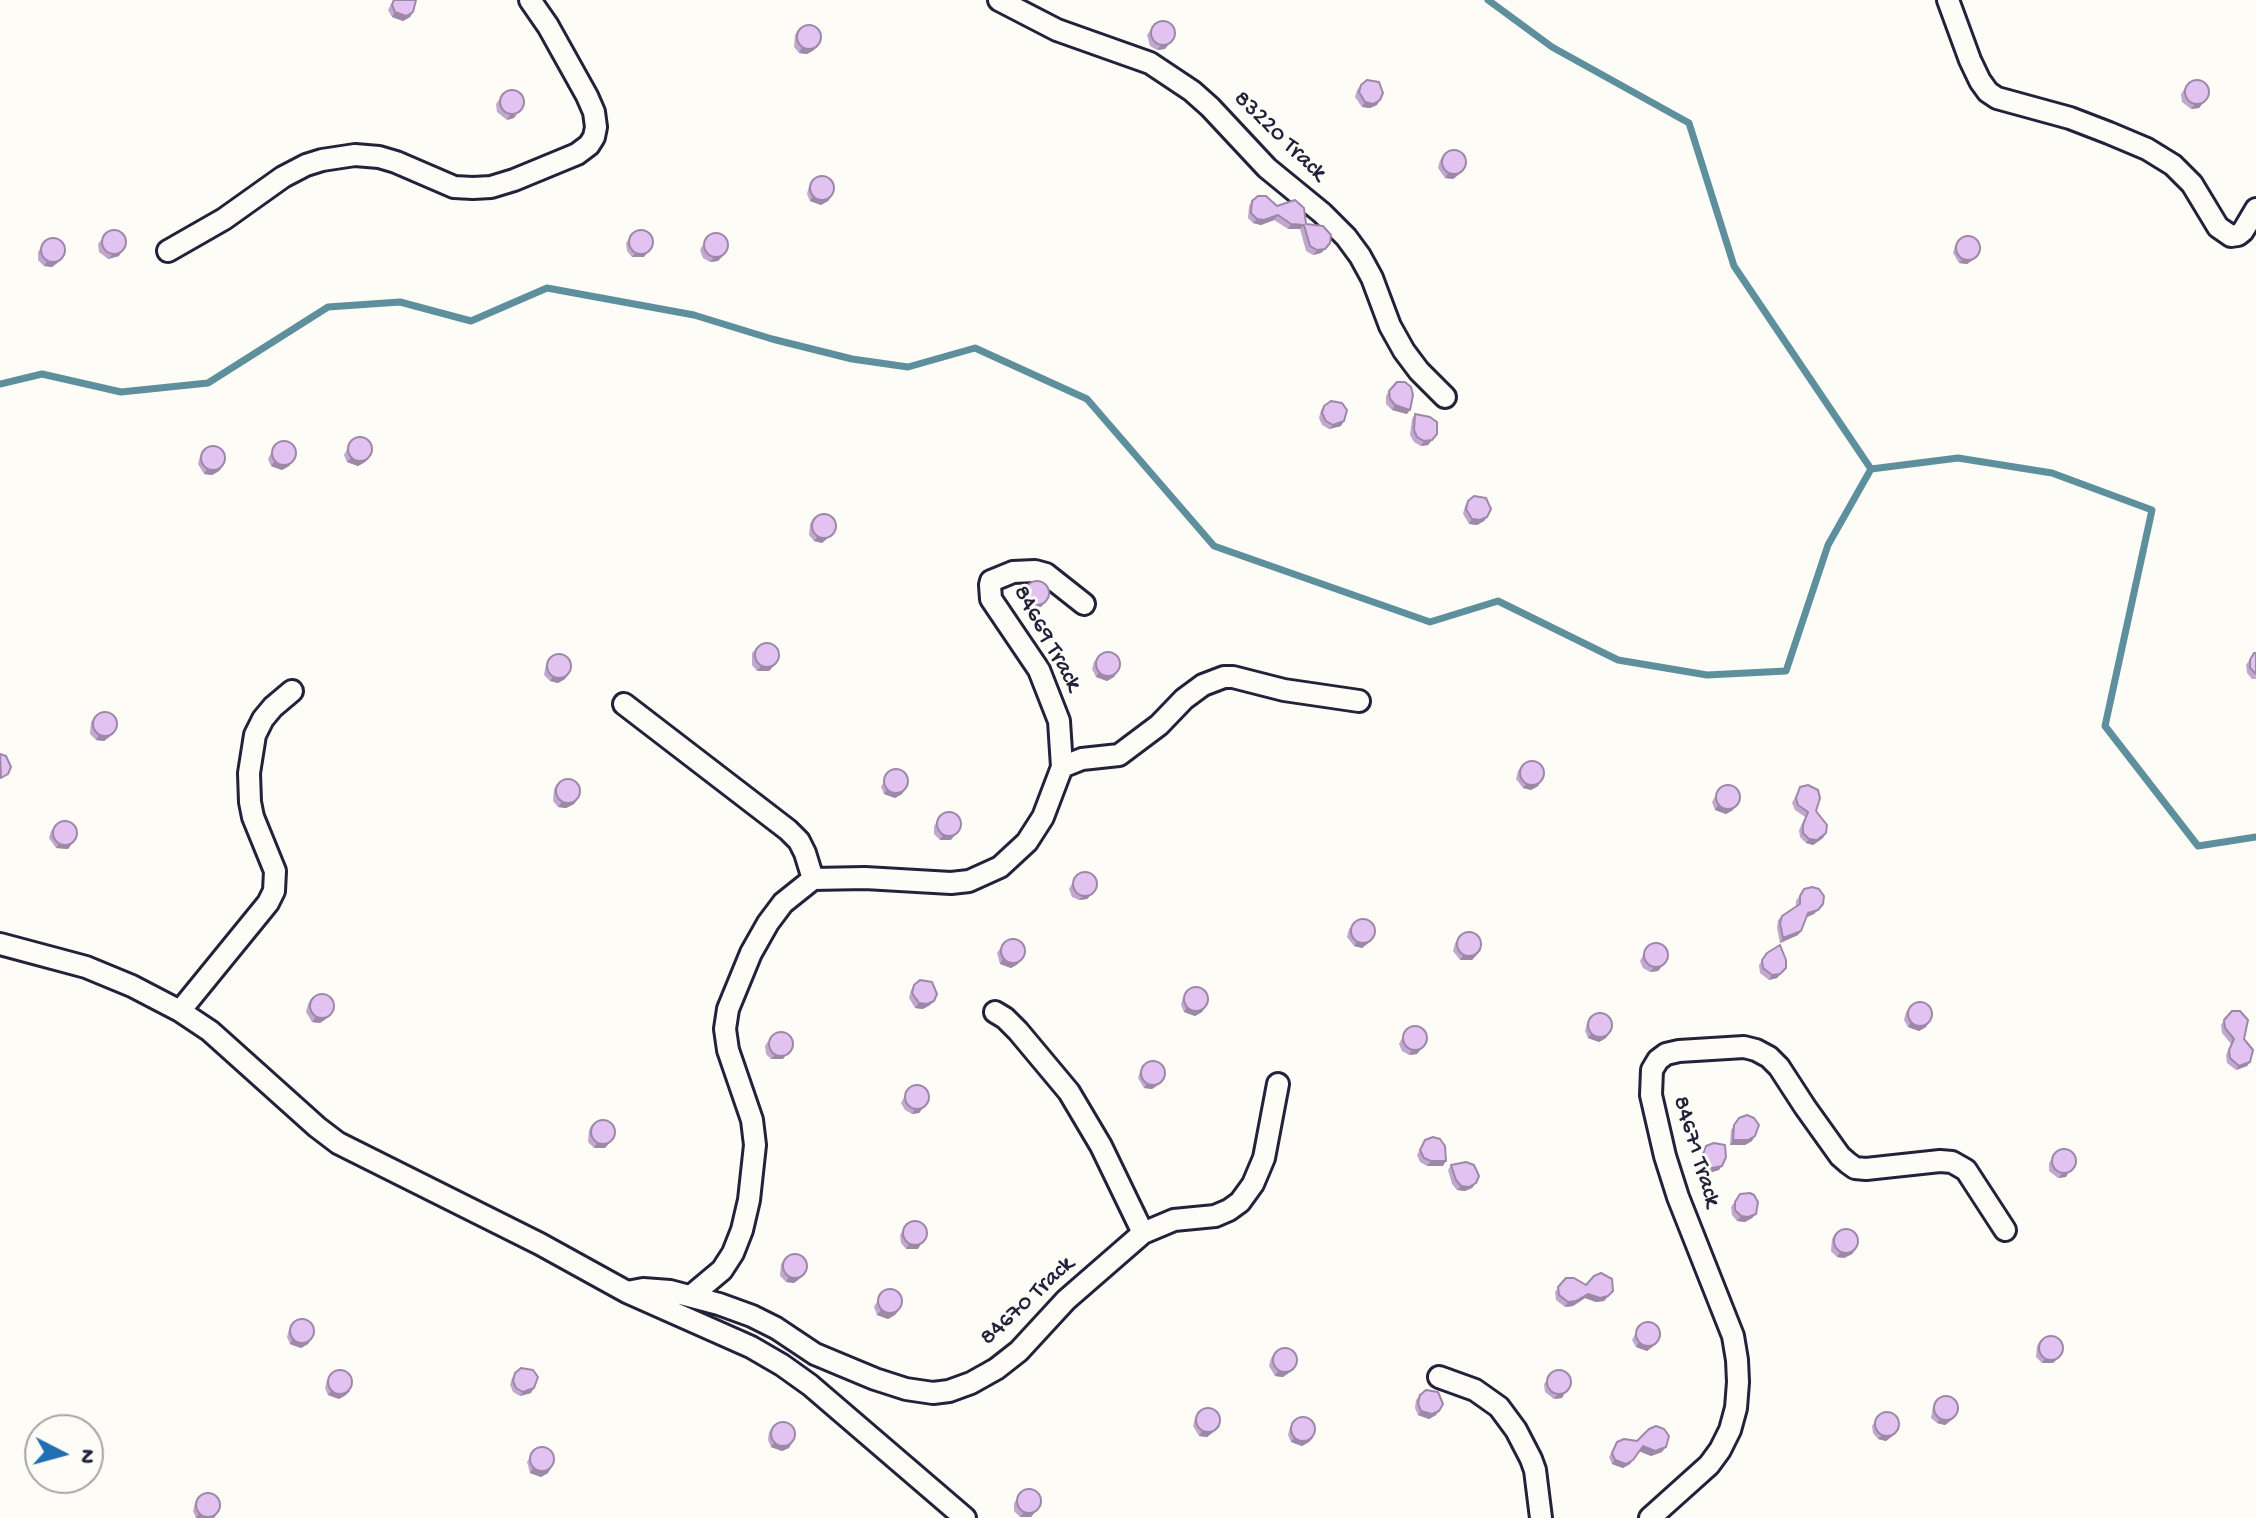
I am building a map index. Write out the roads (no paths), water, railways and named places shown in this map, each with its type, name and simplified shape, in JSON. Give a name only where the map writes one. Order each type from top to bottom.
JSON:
[{"type":"street","points":[[168,251],[216,225],[283,177],[322,160],[355,155],[379,157],[454,187],[473,188],[491,187],[514,180],[577,154],[594,137],[594,112],[530,0]]},
{"type":"street","name":"83220 Track","points":[[999,0],[1057,30],[1150,63],[1201,99],[1267,168],[1346,237],[1372,278],[1390,326],[1404,351],[1445,397]]},
{"type":"street","points":[[1948,0],[1970,60],[1988,92],[1997,98],[2070,118],[2147,149],[2173,165],[2192,184],[2218,227],[2231,236],[2243,231],[2256,209]]},
{"type":"street","name":"84669 Track","points":[[813,879],[969,881],[1000,867],[1027,842],[1043,817],[1062,767],[1059,721],[1039,670],[991,599],[990,585],[991,581],[1013,572],[1035,571],[1046,574],[1084,604]]},
{"type":"street","points":[[1062,767],[1082,759],[1119,755],[1159,725],[1184,699],[1203,685],[1224,677],[1359,701]]},
{"type":"street","points":[[180,1011],[268,903],[274,891],[275,871],[253,817],[249,773],[255,735],[263,719],[292,691]]},
{"type":"street","points":[[624,704],[788,830],[799,841],[813,879],[783,903],[768,923],[751,953],[728,1009],[725,1029],[728,1050],[752,1120],[754,1170],[742,1230],[733,1253],[722,1270],[691,1296]]},
{"type":"street","points":[[0,944],[86,967],[180,1011],[210,1031],[338,1143],[540,1244],[627,1292],[751,1347],[782,1365],[810,1385],[965,1518]]},
{"type":"street","points":[[995,1012],[1018,1031],[1069,1092],[1101,1146],[1143,1233],[1174,1220],[1215,1216],[1240,1202],[1253,1184],[1264,1158],[1278,1084]]},
{"type":"street","name":"84671 Track","points":[[1650,1518],[1709,1465],[1720,1450],[1736,1408],[1738,1382],[1733,1336],[1665,1156],[1651,1095],[1652,1070],[1658,1060],[1679,1051],[1744,1047],[1756,1050],[1779,1067],[1813,1120],[1848,1163],[1855,1168],[1866,1169],[1952,1162],[1966,1170],[2005,1230]]},
{"type":"street","name":"84670 Track","points":[[627,1292],[653,1289],[691,1296],[752,1316],[815,1354],[875,1379],[906,1389],[933,1393],[971,1383],[996,1369],[1019,1351],[1066,1300],[1143,1233]]},
{"type":"street","points":[[1439,1377],[1475,1390],[1499,1407],[1516,1430],[1535,1470],[1541,1518]]},
{"type":"waterway","points":[[1488,0],[1552,47],[1689,123],[1734,266],[1871,469]]},
{"type":"waterway","points":[[0,384],[42,374],[121,392],[208,383],[328,307],[400,302],[471,321],[547,288],[694,315],[852,359],[908,367],[975,348],[1087,399],[1214,546],[1430,622],[1498,601],[1618,660],[1707,675],[1786,671],[1828,545],[1871,469],[1958,458],[2052,473],[2152,510],[2105,726],[2198,846],[2256,837]]}]
